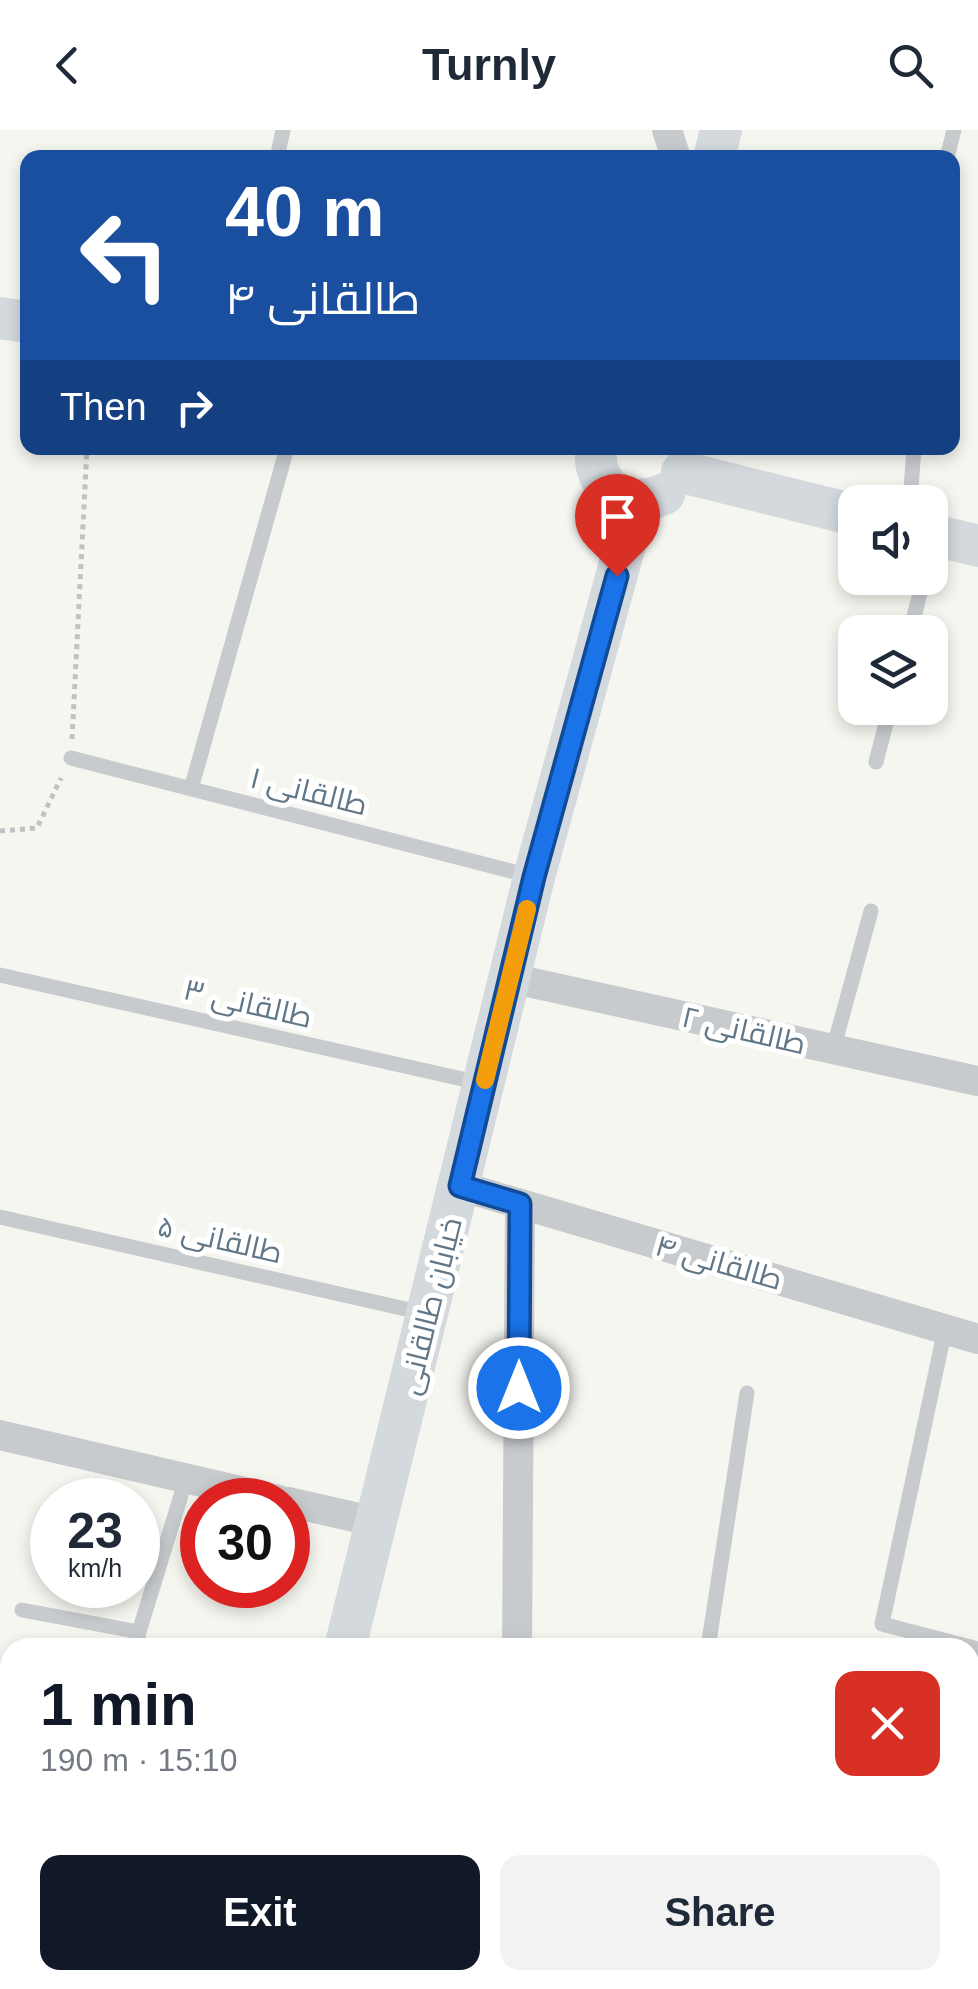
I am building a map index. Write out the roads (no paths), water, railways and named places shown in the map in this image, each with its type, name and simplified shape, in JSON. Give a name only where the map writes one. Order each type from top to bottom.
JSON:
[{"type":"main road","points":[[596,455],[604,482],[613,492],[637,501],[664,494],[675,484],[683,460],[838,510]]},
{"type":"main road","name":"خیابان طالقانی","points":[[348,1638],[534,877],[637,501]]},
{"type":"main road","points":[[948,537],[978,546]]},
{"type":"street","name":"طالقانی ۲","points":[[510,978],[978,1081]]},
{"type":"street","name":"طالقانی ۴","points":[[460,1186],[978,1339]]},
{"type":"street","points":[[518,1638],[520,1204]]},
{"type":"street","points":[[0,1435],[186,1478]]},
{"type":"street","points":[[310,1507],[376,1522]]},
{"type":"lane","points":[[190,789],[285,455]]},
{"type":"lane","points":[[915,455],[919,485]]},
{"type":"lane","points":[[876,762],[886,725]]},
{"type":"lane","name":"طالقانی ۱","points":[[70,758],[534,877]]},
{"type":"lane","points":[[833,1050],[871,911]]},
{"type":"lane","name":"طالقانی ۳","points":[[0,975],[484,1084]]},
{"type":"lane","name":"طالقانی ۵","points":[[0,1217],[428,1314]]},
{"type":"lane","points":[[936,1638],[882,1624],[944,1328]]},
{"type":"lane","points":[[709,1638],[746,1393]]},
{"type":"lane","points":[[139,1638],[180,1498]]},
{"type":"lane","points":[[22,1610],[130,1638]]}]
